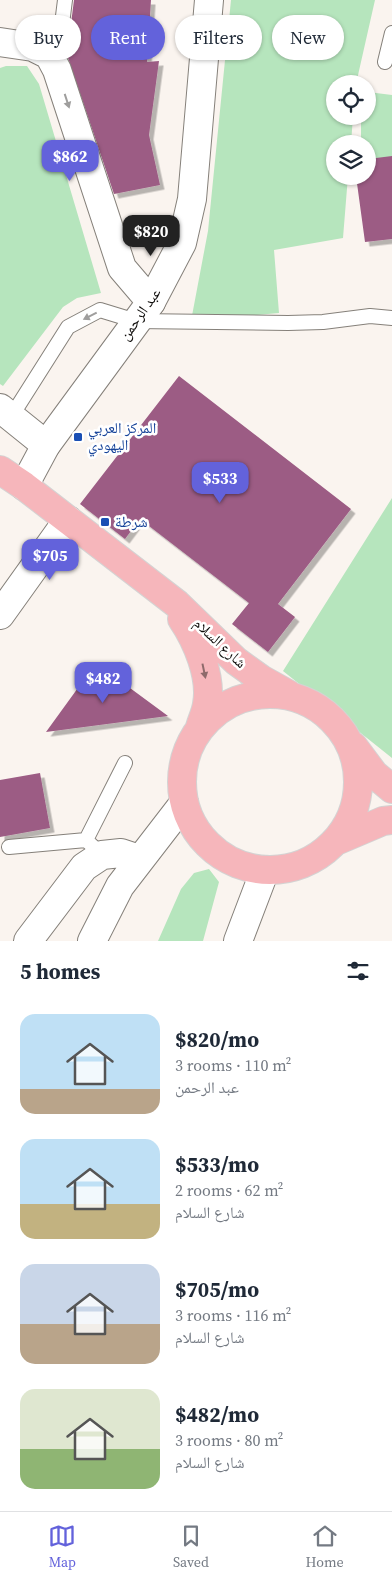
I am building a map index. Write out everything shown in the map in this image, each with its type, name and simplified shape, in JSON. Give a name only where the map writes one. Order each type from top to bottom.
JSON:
[{"type":"main road","name":"شارع السلام","points":[[0,470],[24,486],[193,618],[236,661],[260,679],[290,696]]},
{"type":"main road","name":"شارع السلام","points":[[153,586],[170,603],[186,625],[203,664],[208,687],[207,704],[200,727]]},
{"type":"main road","points":[[348,740],[357,765],[358,792],[351,818],[336,841],[316,858],[292,868],[265,870],[237,864],[214,850],[195,829],[184,803],[181,777],[187,750],[200,727],[220,709],[242,697],[266,693],[290,696],[313,705],[333,720],[374,774],[392,790]]},
{"type":"main road","points":[[336,841],[383,821],[392,820]]},
{"type":"street","name":"عبد الرحمن","points":[[24,486],[46,445],[143,312],[182,243],[188,222],[209,0]]},
{"type":"street","points":[[0,42],[33,47],[49,55],[57,70],[122,268],[143,312]]},
{"type":"street","points":[[6,413],[46,445]]},
{"type":"street","points":[[0,615],[68,520]]},
{"type":"street","points":[[92,941],[120,886],[184,803]]},
{"type":"street","points":[[28,941],[84,866],[94,848],[121,853],[139,859]]},
{"type":"street","points":[[238,941],[265,870]]},
{"type":"lane","points":[[57,70],[65,0]]},
{"type":"lane","points":[[385,62],[392,34]]},
{"type":"lane","points":[[6,413],[68,327],[100,310],[288,323],[323,322],[370,316],[392,318]]},
{"type":"lane","points":[[10,846],[94,848],[125,763]]},
{"type":"green space","points":[[231,0],[375,0],[358,75],[326,75],[326,125],[352,125],[352,135],[326,135],[326,185],[347,185],[343,238],[274,250],[279,313],[191,321],[208,231],[225,60],[262,60],[262,15],[230,15]]},
{"type":"green space","points":[[6,66],[27,66],[39,84],[101,293],[77,298],[63,307],[3,386],[0,384],[0,68]]},
{"type":"green space","points":[[376,93],[392,95],[392,160],[376,161],[376,135],[361,135],[361,125],[376,125]]},
{"type":"green space","points":[[392,498],[392,758],[283,671]]},
{"type":"green space","points":[[209,869],[219,882],[203,941],[158,941],[181,889],[194,873]]},
{"type":"building","points":[[74,0],[151,0],[150,15],[91,15],[91,60],[159,61],[149,135],[160,185],[114,194],[69,60],[81,60],[81,15],[72,15]]},
{"type":"building","points":[[392,156],[392,239],[365,242],[357,185],[376,185],[376,158]]},
{"type":"building","points":[[179,376],[351,509],[278,604],[295,617],[268,652],[232,624],[249,603],[140,519],[125,539],[80,504]]},
{"type":"building","points":[[96,663],[168,716],[46,732]]},
{"type":"building","points":[[40,773],[50,828],[0,837],[0,780]]},
{"type":"place","name":"المركز العربي اليهودي","points":[[78,437]]},
{"type":"place","name":"شرطة","points":[[105,522]]}]
